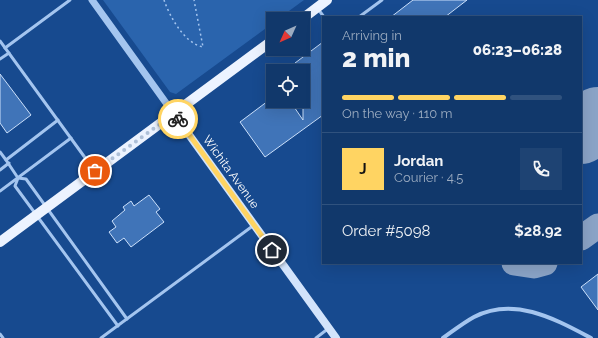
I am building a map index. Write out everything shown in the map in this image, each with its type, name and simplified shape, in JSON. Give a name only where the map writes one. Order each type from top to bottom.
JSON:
[{"type":"main road","points":[[310,13],[327,0]]},
{"type":"main road","points":[[0,242],[266,45]]},
{"type":"main road","name":"Wichita Avenue","points":[[174,114],[336,338]]},
{"type":"street","name":"Wichita Avenue","points":[[92,0],[174,114]]},
{"type":"street","points":[[443,338],[475,317],[495,310],[518,308],[560,321],[592,338]]},
{"type":"lane","points":[[5,48],[70,0]]},
{"type":"lane","points":[[360,16],[382,0]]},
{"type":"lane","points":[[317,8],[323,16]]},
{"type":"lane","points":[[0,41],[95,171]]},
{"type":"lane","points":[[0,59],[9,53]]},
{"type":"lane","points":[[6,160],[58,120]]},
{"type":"lane","points":[[0,191],[71,138]]},
{"type":"lane","points":[[0,152],[18,178]]},
{"type":"lane","points":[[0,170],[9,164]]},
{"type":"lane","points":[[18,178],[26,179],[127,319]]},
{"type":"lane","points":[[18,178],[15,186],[118,326]]},
{"type":"lane","points":[[101,338],[254,225]]},
{"type":"lane","points":[[316,338],[329,328]]},
{"type":"lane","points":[[0,334],[3,338]]},
{"type":"path","points":[[164,0],[174,20],[185,35],[192,42],[203,47],[194,0]]},
{"type":"shaded area","points":[[103,0],[304,0],[288,12],[266,12],[266,28],[176,94],[170,92]]},
{"type":"building","points":[[413,0],[467,0],[446,16],[392,16]]},
{"type":"building","points":[[322,43],[322,116],[265,157],[240,122],[266,102],[266,108],[295,108],[303,120],[303,108],[310,108],[310,64],[295,63],[304,56],[310,56],[310,52]]},
{"type":"building","points":[[0,74],[31,115],[7,133],[0,123]]},
{"type":"building","points":[[149,195],[160,209],[156,212],[164,222],[131,247],[124,238],[117,243],[109,232],[116,227],[112,221],[125,210],[123,207],[131,201],[134,206]]},
{"type":"building","points":[[598,274],[598,310],[581,287]]},
{"type":"taxiway","points":[[582,237],[598,226]]},
{"type":"taxiway","points":[[521,264],[534,266],[541,264]]},
{"type":"runway","points":[[582,131],[598,119]]},
{"type":"way so far","points":[[95,171],[174,114],[178,119]]},
{"type":"route","points":[[178,119],[272,250]]}]
